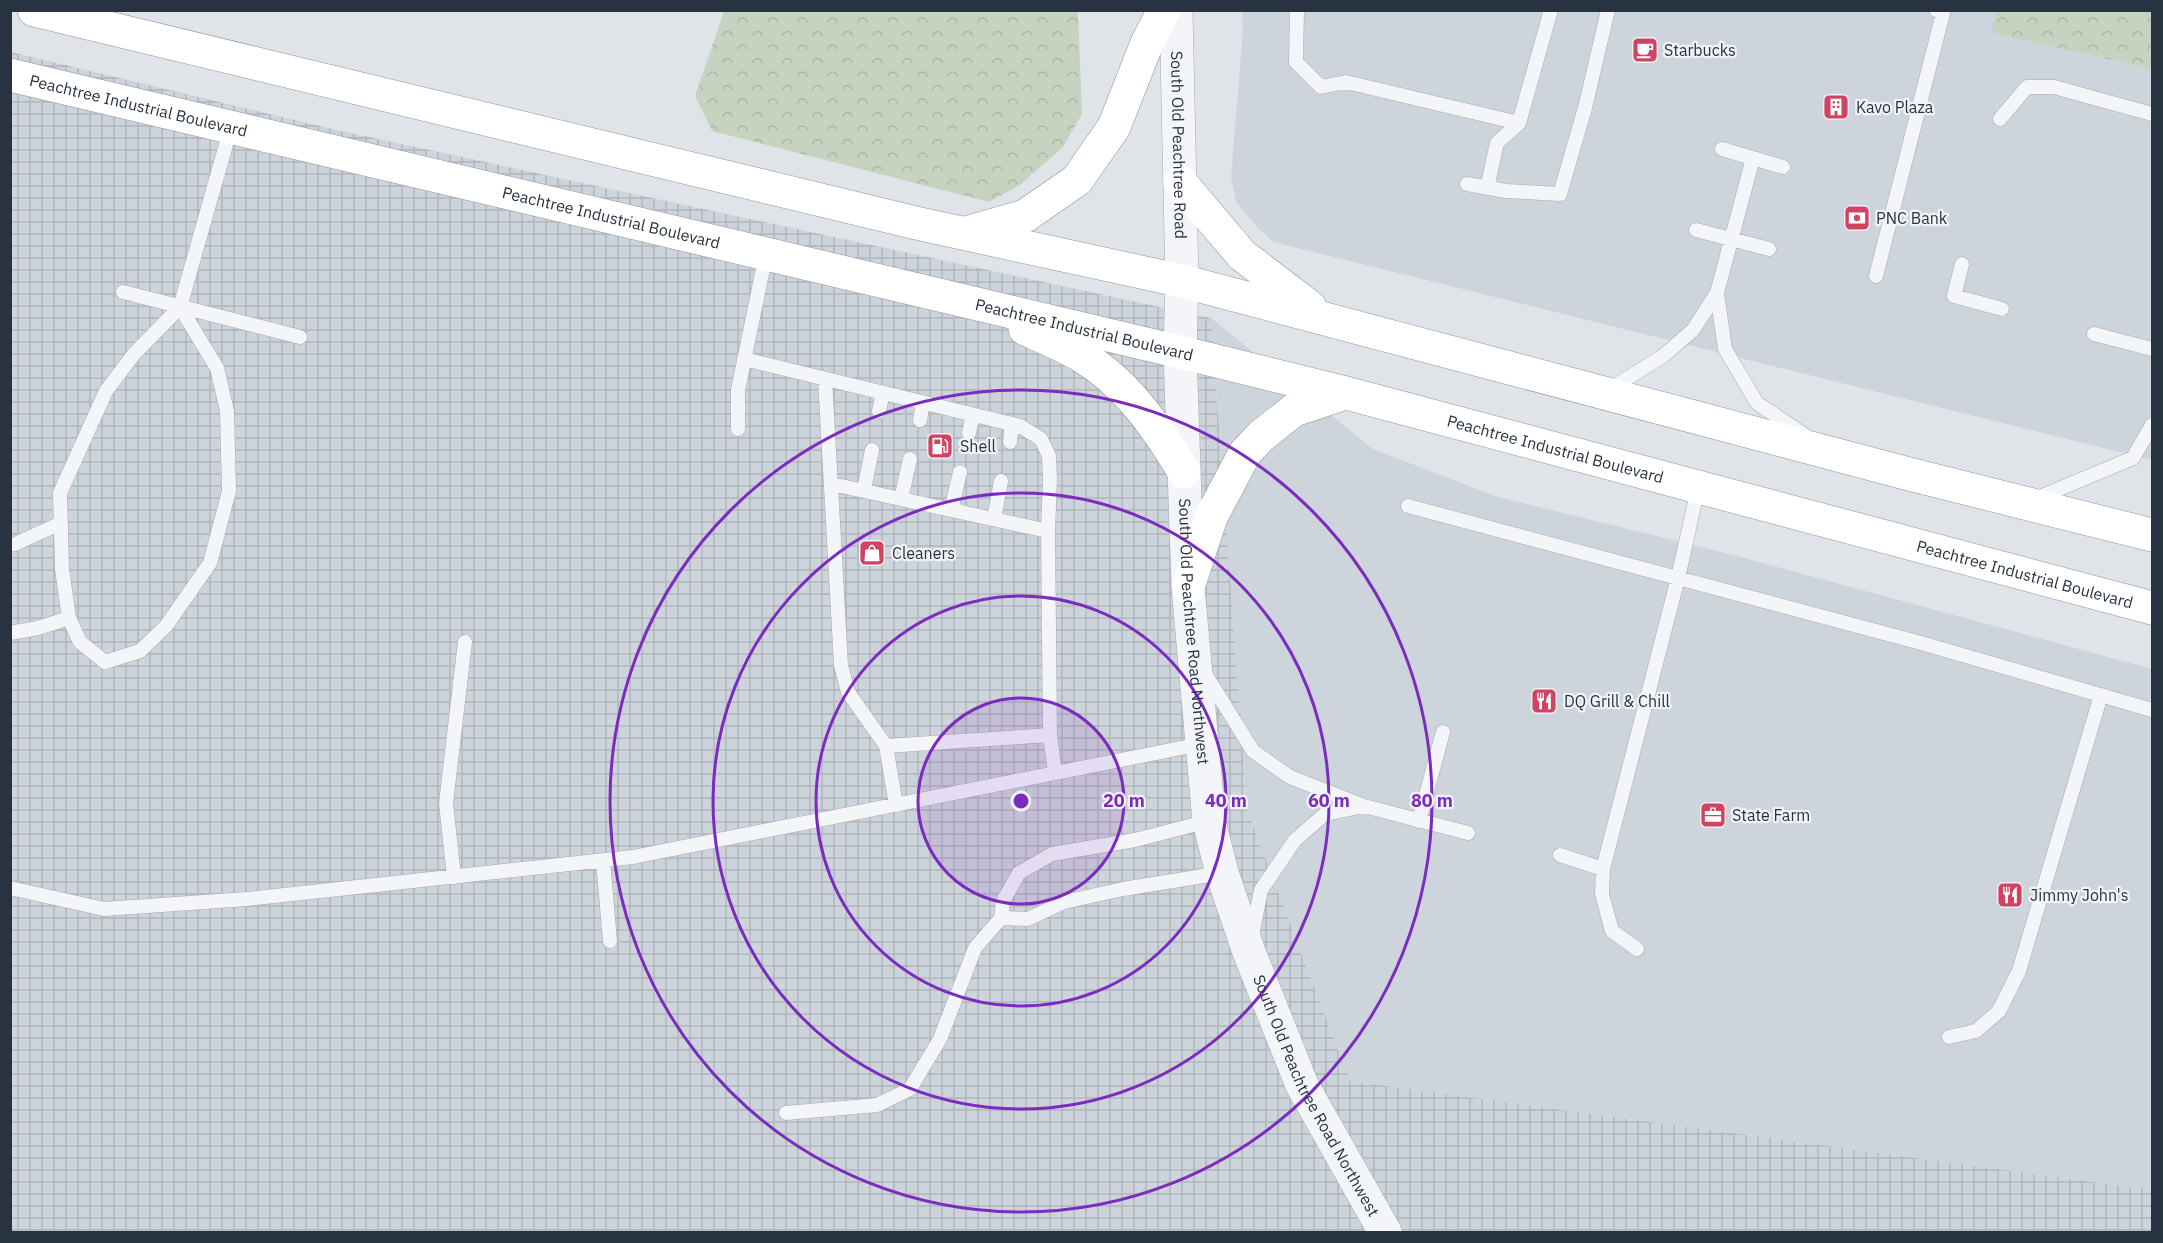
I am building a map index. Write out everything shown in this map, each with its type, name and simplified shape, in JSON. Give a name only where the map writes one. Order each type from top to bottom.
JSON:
[{"type":"highway","points":[[34,10],[964,234],[1182,280],[1831,453],[2152,535]]},
{"type":"highway","points":[[964,234],[1025,216],[1077,180],[1114,127],[1164,10]]},
{"type":"highway","name":"Peachtree Industrial Boulevard","points":[[10,75],[979,303],[1346,393],[2152,608]]},
{"type":"highway","points":[[1180,182],[1242,255],[1304,304],[1347,324]]},
{"type":"highway","points":[[979,303],[990,312],[1081,355],[1119,383],[1159,430],[1184,472]]},
{"type":"highway","points":[[1188,587],[1211,517],[1245,453],[1261,436],[1293,410],[1346,393]]},
{"type":"street","name":"South Old Peachtree Road","points":[[1176,10],[1182,280]]},
{"type":"street","name":"South Old Peachtree Road Northwest","points":[[1182,280],[1180,352],[1188,587],[1209,821],[1222,873],[1249,952],[1302,1085],[1385,1233]]},
{"type":"lane","points":[[1297,10],[1296,62],[1321,87],[1346,82],[1519,123]]},
{"type":"lane","points":[[1488,188],[1497,143],[1519,123],[1551,10]]},
{"type":"lane","points":[[1467,184],[1506,191],[1560,194],[1585,108],[1608,10]]},
{"type":"lane","points":[[1876,276],[1943,13],[1936,10]]},
{"type":"lane","points":[[2000,119],[2027,87],[2054,87],[2152,114]]},
{"type":"lane","points":[[180,307],[217,368],[227,411],[229,491],[210,563],[166,626],[140,651],[105,662],[80,642],[69,618],[62,569],[60,493],[106,391],[134,354],[180,307],[231,127]]},
{"type":"lane","points":[[1722,149],[1783,167]]},
{"type":"lane","points":[[1605,393],[1663,356],[1693,330],[1717,293],[1753,158]]},
{"type":"lane","points":[[1696,230],[1769,249]]},
{"type":"lane","points":[[738,429],[738,390],[767,253]]},
{"type":"lane","points":[[1962,264],[1954,296],[2002,309]]},
{"type":"lane","points":[[123,292],[300,337]]},
{"type":"lane","points":[[1717,293],[1725,349],[1758,403],[1831,453]]},
{"type":"lane","points":[[2094,334],[2152,349]]},
{"type":"lane","points":[[744,360],[1020,426],[1041,439],[1049,456],[1050,478],[1047,531],[1050,735],[1055,773]]},
{"type":"lane","points":[[825,379],[842,665],[848,692],[886,746],[896,805]]},
{"type":"lane","points":[[879,411],[883,393]]},
{"type":"lane","points":[[920,420],[923,403]]},
{"type":"lane","points":[[969,433],[973,415]]},
{"type":"lane","points":[[1010,442],[1012,424]]},
{"type":"lane","points":[[2026,503],[2133,458],[2152,425]]},
{"type":"lane","points":[[864,490],[872,450]]},
{"type":"lane","points":[[901,499],[910,459]]},
{"type":"lane","points":[[951,510],[960,472]]},
{"type":"lane","points":[[994,519],[1001,482]]},
{"type":"lane","points":[[832,484],[1047,531]]},
{"type":"lane","points":[[1637,949],[1612,931],[1602,894],[1603,869],[1678,578],[1698,488]]},
{"type":"lane","points":[[1408,506],[1922,643],[2152,710]]},
{"type":"lane","points":[[10,544],[15,544],[61,523]]},
{"type":"lane","points":[[10,633],[38,628],[69,618]]},
{"type":"lane","points":[[454,877],[446,803],[465,642]]},
{"type":"lane","points":[[1194,655],[1254,751],[1290,777],[1364,806],[1468,833]]},
{"type":"lane","points":[[1949,1037],[1976,1031],[1999,1011],[2019,971],[2101,695]]},
{"type":"lane","points":[[1419,821],[1443,732]]},
{"type":"lane","points":[[886,746],[1050,735]]},
{"type":"lane","points":[[10,888],[104,909],[247,899],[603,861],[633,857],[1201,744]]},
{"type":"lane","points":[[1249,952],[1261,890],[1295,840],[1325,814],[1364,806]]},
{"type":"lane","points":[[786,1113],[877,1105],[910,1089],[939,1039],[975,948],[1001,918],[1003,901],[1019,873],[1052,854],[1135,840],[1209,821]]},
{"type":"lane","points":[[1560,855],[1603,869]]},
{"type":"lane","points":[[603,861],[610,941]]},
{"type":"lane","points":[[1001,918],[1028,919],[1064,902],[1123,888],[1222,873]]},
{"type":"shaded area","points":[[1242,11],[1997,11],[1992,33],[2152,69],[2152,460],[1273,242],[1236,202],[1231,177],[1243,30]]},
{"type":"shaded area","points":[[11,52],[341,131],[1211,318],[1247,810],[1350,1081],[2152,1190],[2152,1232],[11,1232]]},
{"type":"shaded area","points":[[1211,318],[1373,449],[1495,496],[1737,556],[2152,669],[2152,1190],[1350,1081],[1247,810]]},
{"type":"green space","points":[[724,11],[1078,11],[1082,114],[1063,147],[1020,185],[989,202],[712,131],[695,96]]},
{"type":"green space","points":[[1997,11],[2152,11],[2152,69],[1991,33]]},
{"type":"place","name":"Starbucks","points":[[1645,50]]},
{"type":"place","name":"Kavo Plaza","points":[[1836,107]]},
{"type":"place","name":"PNC Bank","points":[[1857,218]]},
{"type":"place","name":"Shell","points":[[940,446]]},
{"type":"place","name":"Cleaners","points":[[872,553]]},
{"type":"place","name":"DQ Grill & Chill","points":[[1544,701]]},
{"type":"place","name":"State Farm","points":[[1713,815]]},
{"type":"place","name":"Jimmy John's","points":[[2010,895]]}]
